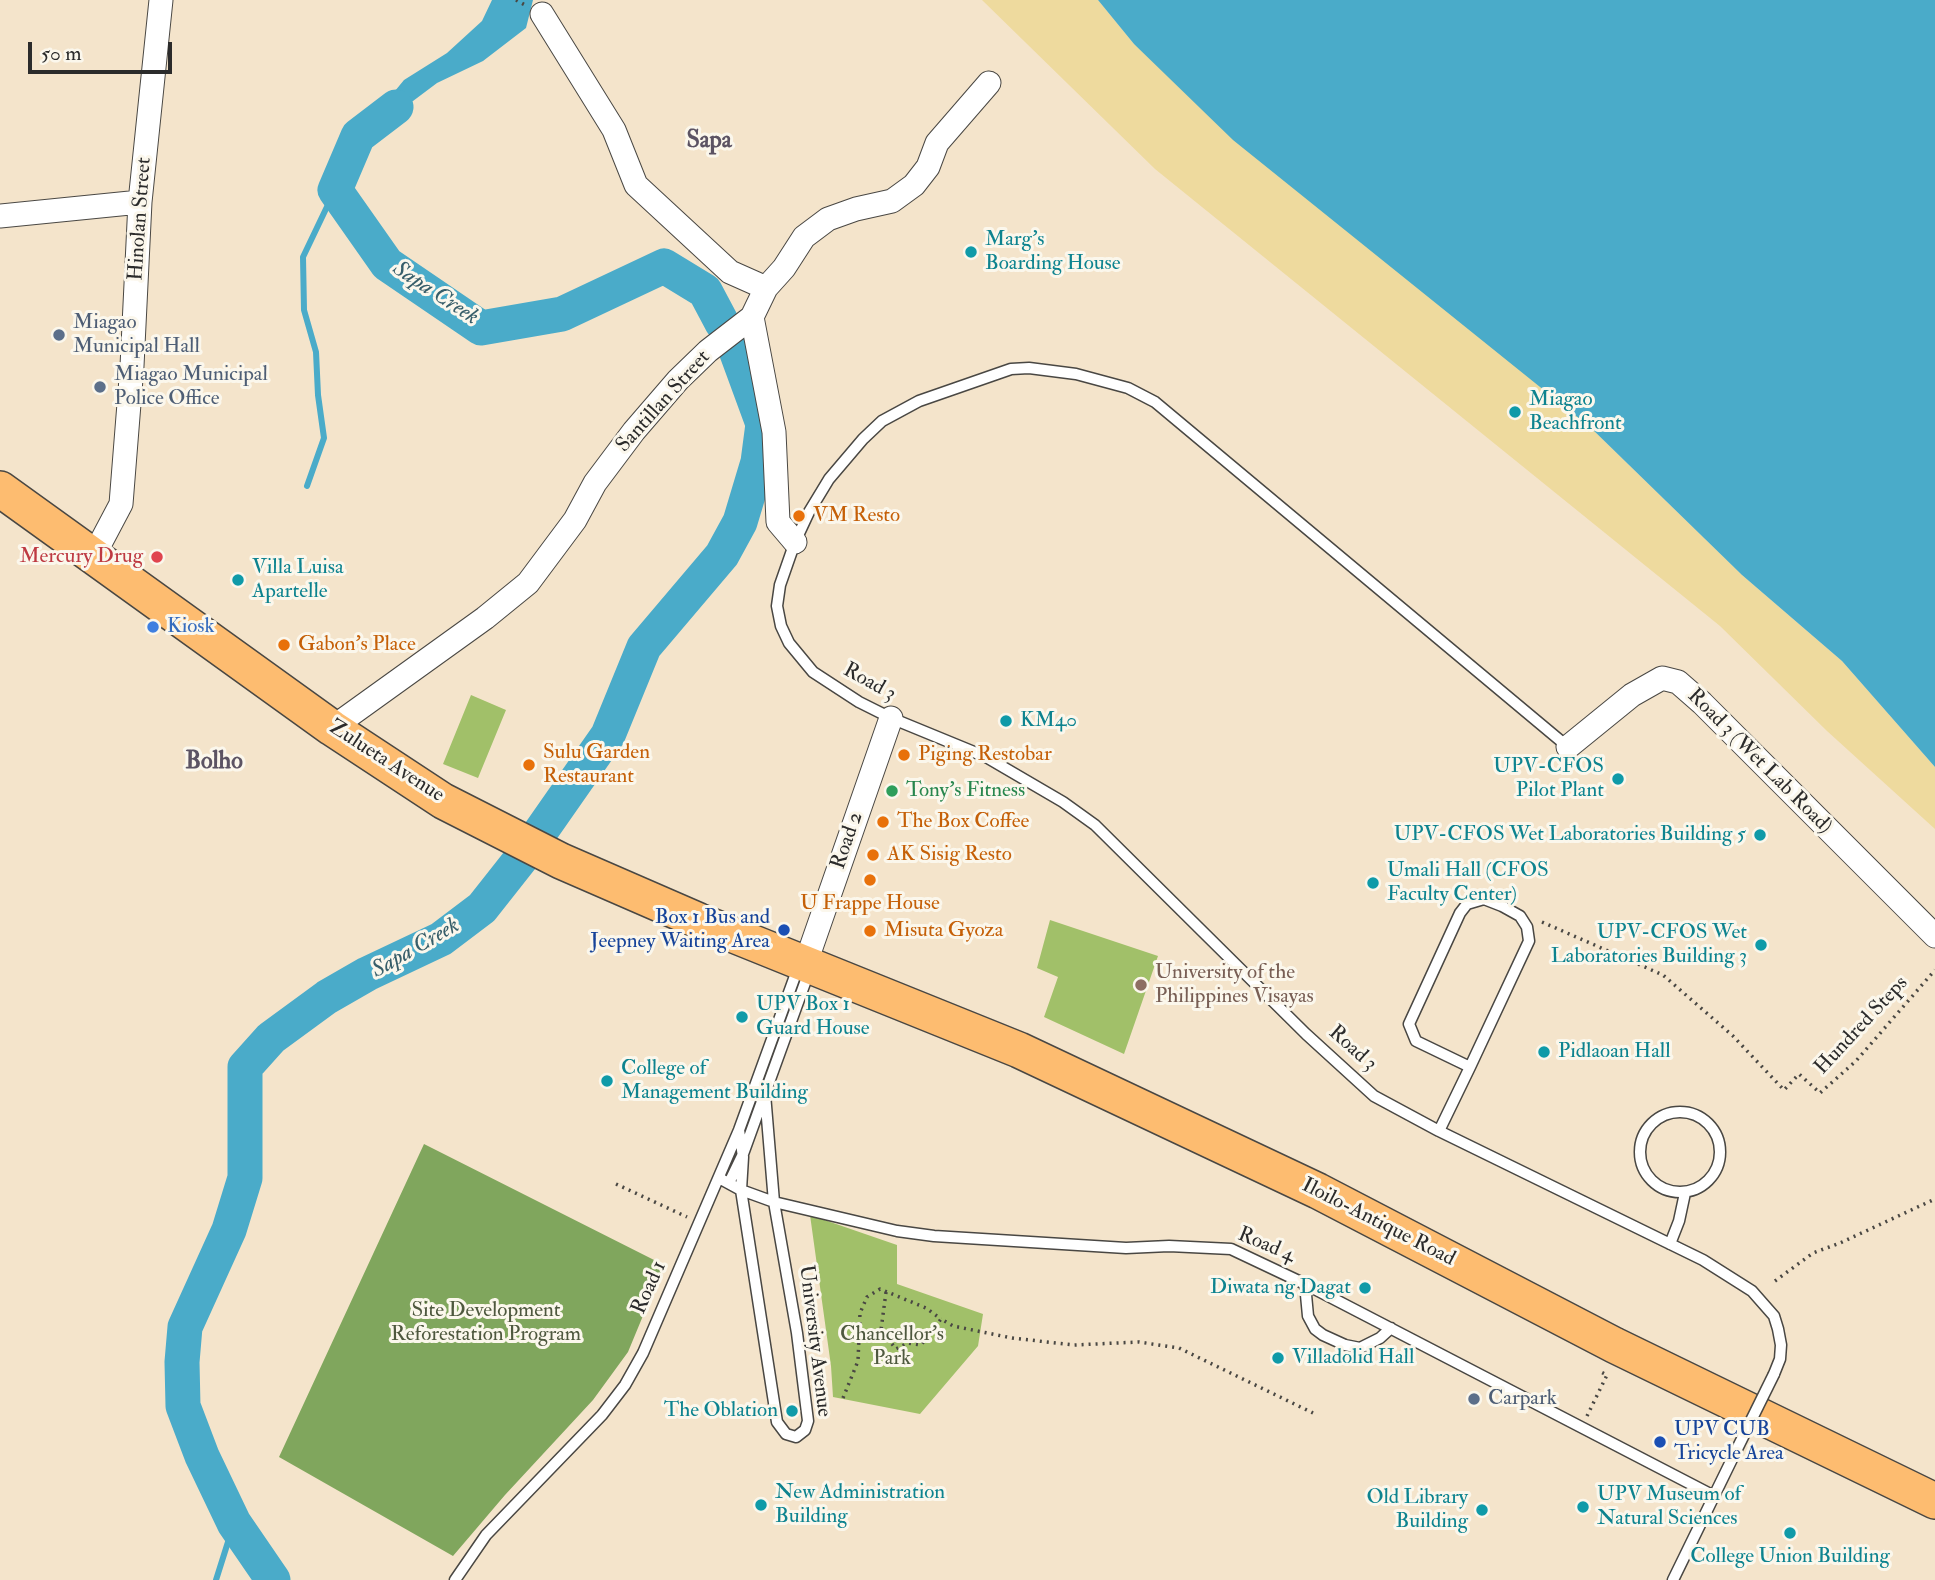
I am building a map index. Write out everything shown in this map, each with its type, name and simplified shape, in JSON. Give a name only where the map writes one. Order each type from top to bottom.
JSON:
[{"type":"main road","name":"Zulueta Avenue","points":[[0,489],[332,728],[443,801],[561,861],[805,965]]},
{"type":"main road","name":"Iloilo-Antique Road","points":[[805,965],[1019,1050],[1306,1185],[1614,1345],[1935,1501]]},
{"type":"street","name":"Hinolan Street","points":[[93,557],[121,504],[132,366],[140,202],[162,0]]},
{"type":"street","points":[[542,14],[614,130],[636,185],[730,272],[766,288]]},
{"type":"street","name":"Santillan Street","points":[[332,728],[485,618],[528,583],[575,520],[595,483],[634,431],[678,380],[708,351],[752,317],[766,288],[784,268],[804,237],[828,219],[892,201],[914,185],[929,167],[937,143],[989,83]]},
{"type":"street","points":[[0,216],[140,202]]},
{"type":"street","points":[[752,317],[774,432],[778,522],[795,542]]},
{"type":"street","name":"Road 3 (Wet Lab Road)","points":[[1568,747],[1632,695],[1662,678],[1678,682],[1935,936]]},
{"type":"street","name":"Road 2","points":[[805,965],[891,718]]},
{"type":"lane","name":"Road 3","points":[[1568,747],[1155,402],[1128,388],[1094,378],[1043,369],[1011,369],[951,388],[892,415],[863,439],[840,464],[809,512],[779,585],[777,606],[781,626],[789,643],[813,672],[840,692],[891,718],[986,757],[1063,802],[1094,825],[1306,1034],[1374,1096],[1439,1132],[1719,1270],[1752,1291],[1766,1306],[1774,1316],[1781,1345],[1780,1359],[1673,1580]]},
{"type":"lane","points":[[1439,1132],[1470,1068],[1529,941],[1527,927],[1520,916],[1484,899],[1468,904],[1460,913],[1409,1024],[1416,1041],[1470,1068]]},
{"type":"lane","name":"Road 1","points":[[455,1580],[486,1535],[585,1434],[625,1385],[643,1353],[701,1224],[724,1181],[743,1154],[765,1094],[805,965]]},
{"type":"lane","name":"Road 1","points":[[724,1181],[739,1130],[805,965]]},
{"type":"lane","name":"University Avenue","points":[[739,1130],[743,1154],[741,1190],[776,1422],[786,1434],[796,1437],[806,1430],[808,1421],[797,1333],[774,1202],[765,1094]]},
{"type":"lane","points":[[1671,1113],[1697,1115],[1716,1132],[1720,1145],[1721,1158],[1710,1181],[1685,1193],[1658,1187],[1648,1177],[1642,1165],[1642,1138],[1649,1126],[1659,1117],[1671,1113]]},
{"type":"lane","name":"Road 4","points":[[724,1181],[774,1202],[897,1231],[934,1236],[1126,1248],[1169,1246],[1231,1249],[1305,1284],[1714,1496]]},
{"type":"lane","points":[[1670,1244],[1679,1221],[1685,1193]]},
{"type":"lane","points":[[1305,1284],[1308,1316],[1315,1329],[1323,1335],[1345,1345],[1360,1348],[1380,1338],[1391,1328]]},
{"type":"path","name":"Hundred Steps","points":[[1542,922],[1662,975],[1733,1035],[1784,1090],[1799,1074],[1821,1093],[1857,1061],[1935,970]]},
{"type":"path","points":[[615,1184],[701,1224]]},
{"type":"path","points":[[1775,1281],[1813,1253],[1935,1199]]},
{"type":"path","points":[[843,1398],[858,1361],[860,1313],[867,1297],[880,1289],[926,1308],[953,1326],[1012,1338],[1074,1345],[1139,1342],[1179,1348],[1313,1413]]},
{"type":"path","points":[[886,1292],[881,1330],[896,1349],[908,1343],[921,1345],[941,1319]]},
{"type":"path","points":[[1584,1422],[1607,1375],[1601,1372]]},
{"type":"green space","points":[[471,695],[506,710],[478,778],[443,764]]},
{"type":"green space","points":[[1050,920],[1158,956],[1124,1054],[1044,1017],[1058,977],[1037,968]]},
{"type":"green space","name":"Site Development Reforestation Program","points":[[424,1144],[664,1265],[628,1352],[593,1400],[453,1556],[279,1457]]},
{"type":"green space","name":"Chancellor's Park","points":[[810,1215],[897,1245],[897,1284],[983,1314],[978,1346],[920,1414],[833,1397]]},
{"type":"sand","name":"Miagao Beachfront","points":[[982,0],[1098,0],[1134,44],[1591,428],[1742,575],[1842,661],[1935,767],[1935,829],[1827,731],[1720,626],[1155,169]]},
{"type":"water","points":[[492,0],[533,0],[526,28],[483,61],[437,83],[385,122],[358,136],[404,80],[447,53],[482,21]]},
{"type":"water","points":[[1098,0],[1935,0],[1935,767],[1842,661],[1742,575],[1591,428],[1233,140],[1134,44]]},
{"type":"waterway","name":"Sapa Creek","points":[[396,107],[358,136],[335,190],[387,264],[481,328],[562,314],[664,266],[705,291],[722,323]]},
{"type":"waterway","points":[[307,486],[324,438],[316,352],[304,310],[303,257],[335,190]]},
{"type":"waterway","name":"Sapa Creek","points":[[273,1580],[234,1523],[202,1456],[183,1406],[182,1362],[185,1327],[229,1230],[245,1178],[245,1067],[271,1038],[327,997],[367,974],[441,939],[482,908],[527,851],[608,735],[644,647],[722,555],[740,522],[758,462],[763,424],[734,345]]},
{"type":"waterway","name":"Sapa Creek","points":[[216,1580],[234,1523]]},
{"type":"place","name":"Marg's Boarding House","points":[[971,252]]},
{"type":"place","name":"Miagao Municipal Hall","points":[[59,335]]},
{"type":"place","name":"Miagao Municipal Police Office","points":[[100,387]]},
{"type":"place","name":"Miagao Beachfront","points":[[1515,412]]},
{"type":"place","name":"VM Resto","points":[[799,516]]},
{"type":"place","name":"Mercury Drug","points":[[157,557]]},
{"type":"place","name":"Villa Luisa Apartelle","points":[[238,580]]},
{"type":"place","name":"Kiosk","points":[[153,627]]},
{"type":"place","name":"Gabon's Place","points":[[284,645]]},
{"type":"place","name":"KM40","points":[[1006,721]]},
{"type":"place","name":"Piging Restobar","points":[[904,755]]},
{"type":"place","name":"Sulu Garden Restaurant","points":[[529,765]]},
{"type":"place","name":"UPV-CFOS Pilot Plant","points":[[1618,779]]},
{"type":"place","name":"Tony's Fitness","points":[[892,791]]},
{"type":"place","name":"The Box Coffee","points":[[883,822]]},
{"type":"place","name":"UPV-CFOS Wet Laboratories Building 5","points":[[1760,835]]},
{"type":"place","name":"AK Sisig Resto","points":[[873,855]]},
{"type":"place","name":"U Frappe House","points":[[870,880]]},
{"type":"place","name":"Umali Hall (CFOS Faculty Center)","points":[[1373,883]]},
{"type":"place","name":"Box 1 Bus and Jeepney Waiting Area","points":[[784,930]]},
{"type":"place","name":"Misuta Gyoza","points":[[870,931]]},
{"type":"place","name":"UPV-CFOS Wet Laboratories Building 3","points":[[1761,945]]},
{"type":"place","name":"University of the Philippines Visayas","points":[[1141,985]]},
{"type":"place","name":"UPV Box 1 Guard House","points":[[742,1017]]},
{"type":"place","name":"Pidlaoan Hall","points":[[1544,1052]]},
{"type":"place","name":"College of Management Building","points":[[607,1081]]},
{"type":"place","name":"Diwata ng Dagat","points":[[1365,1288]]},
{"type":"place","name":"Villadolid Hall","points":[[1278,1358]]},
{"type":"place","name":"Carpark","points":[[1474,1399]]},
{"type":"place","name":"The Oblation","points":[[792,1411]]},
{"type":"place","name":"UPV CUB Tricycle Area","points":[[1660,1442]]},
{"type":"place","name":"New Administration Building","points":[[761,1505]]},
{"type":"place","name":"UPV Museum of Natural Sciences","points":[[1583,1507]]},
{"type":"place","name":"Old Library Building","points":[[1482,1510]]},
{"type":"place","name":"College Union Building","points":[[1790,1533]]},
{"type":"district","name":"Sapa","points":[[709,142]]},
{"type":"district","name":"Bolho","points":[[214,763]]}]
